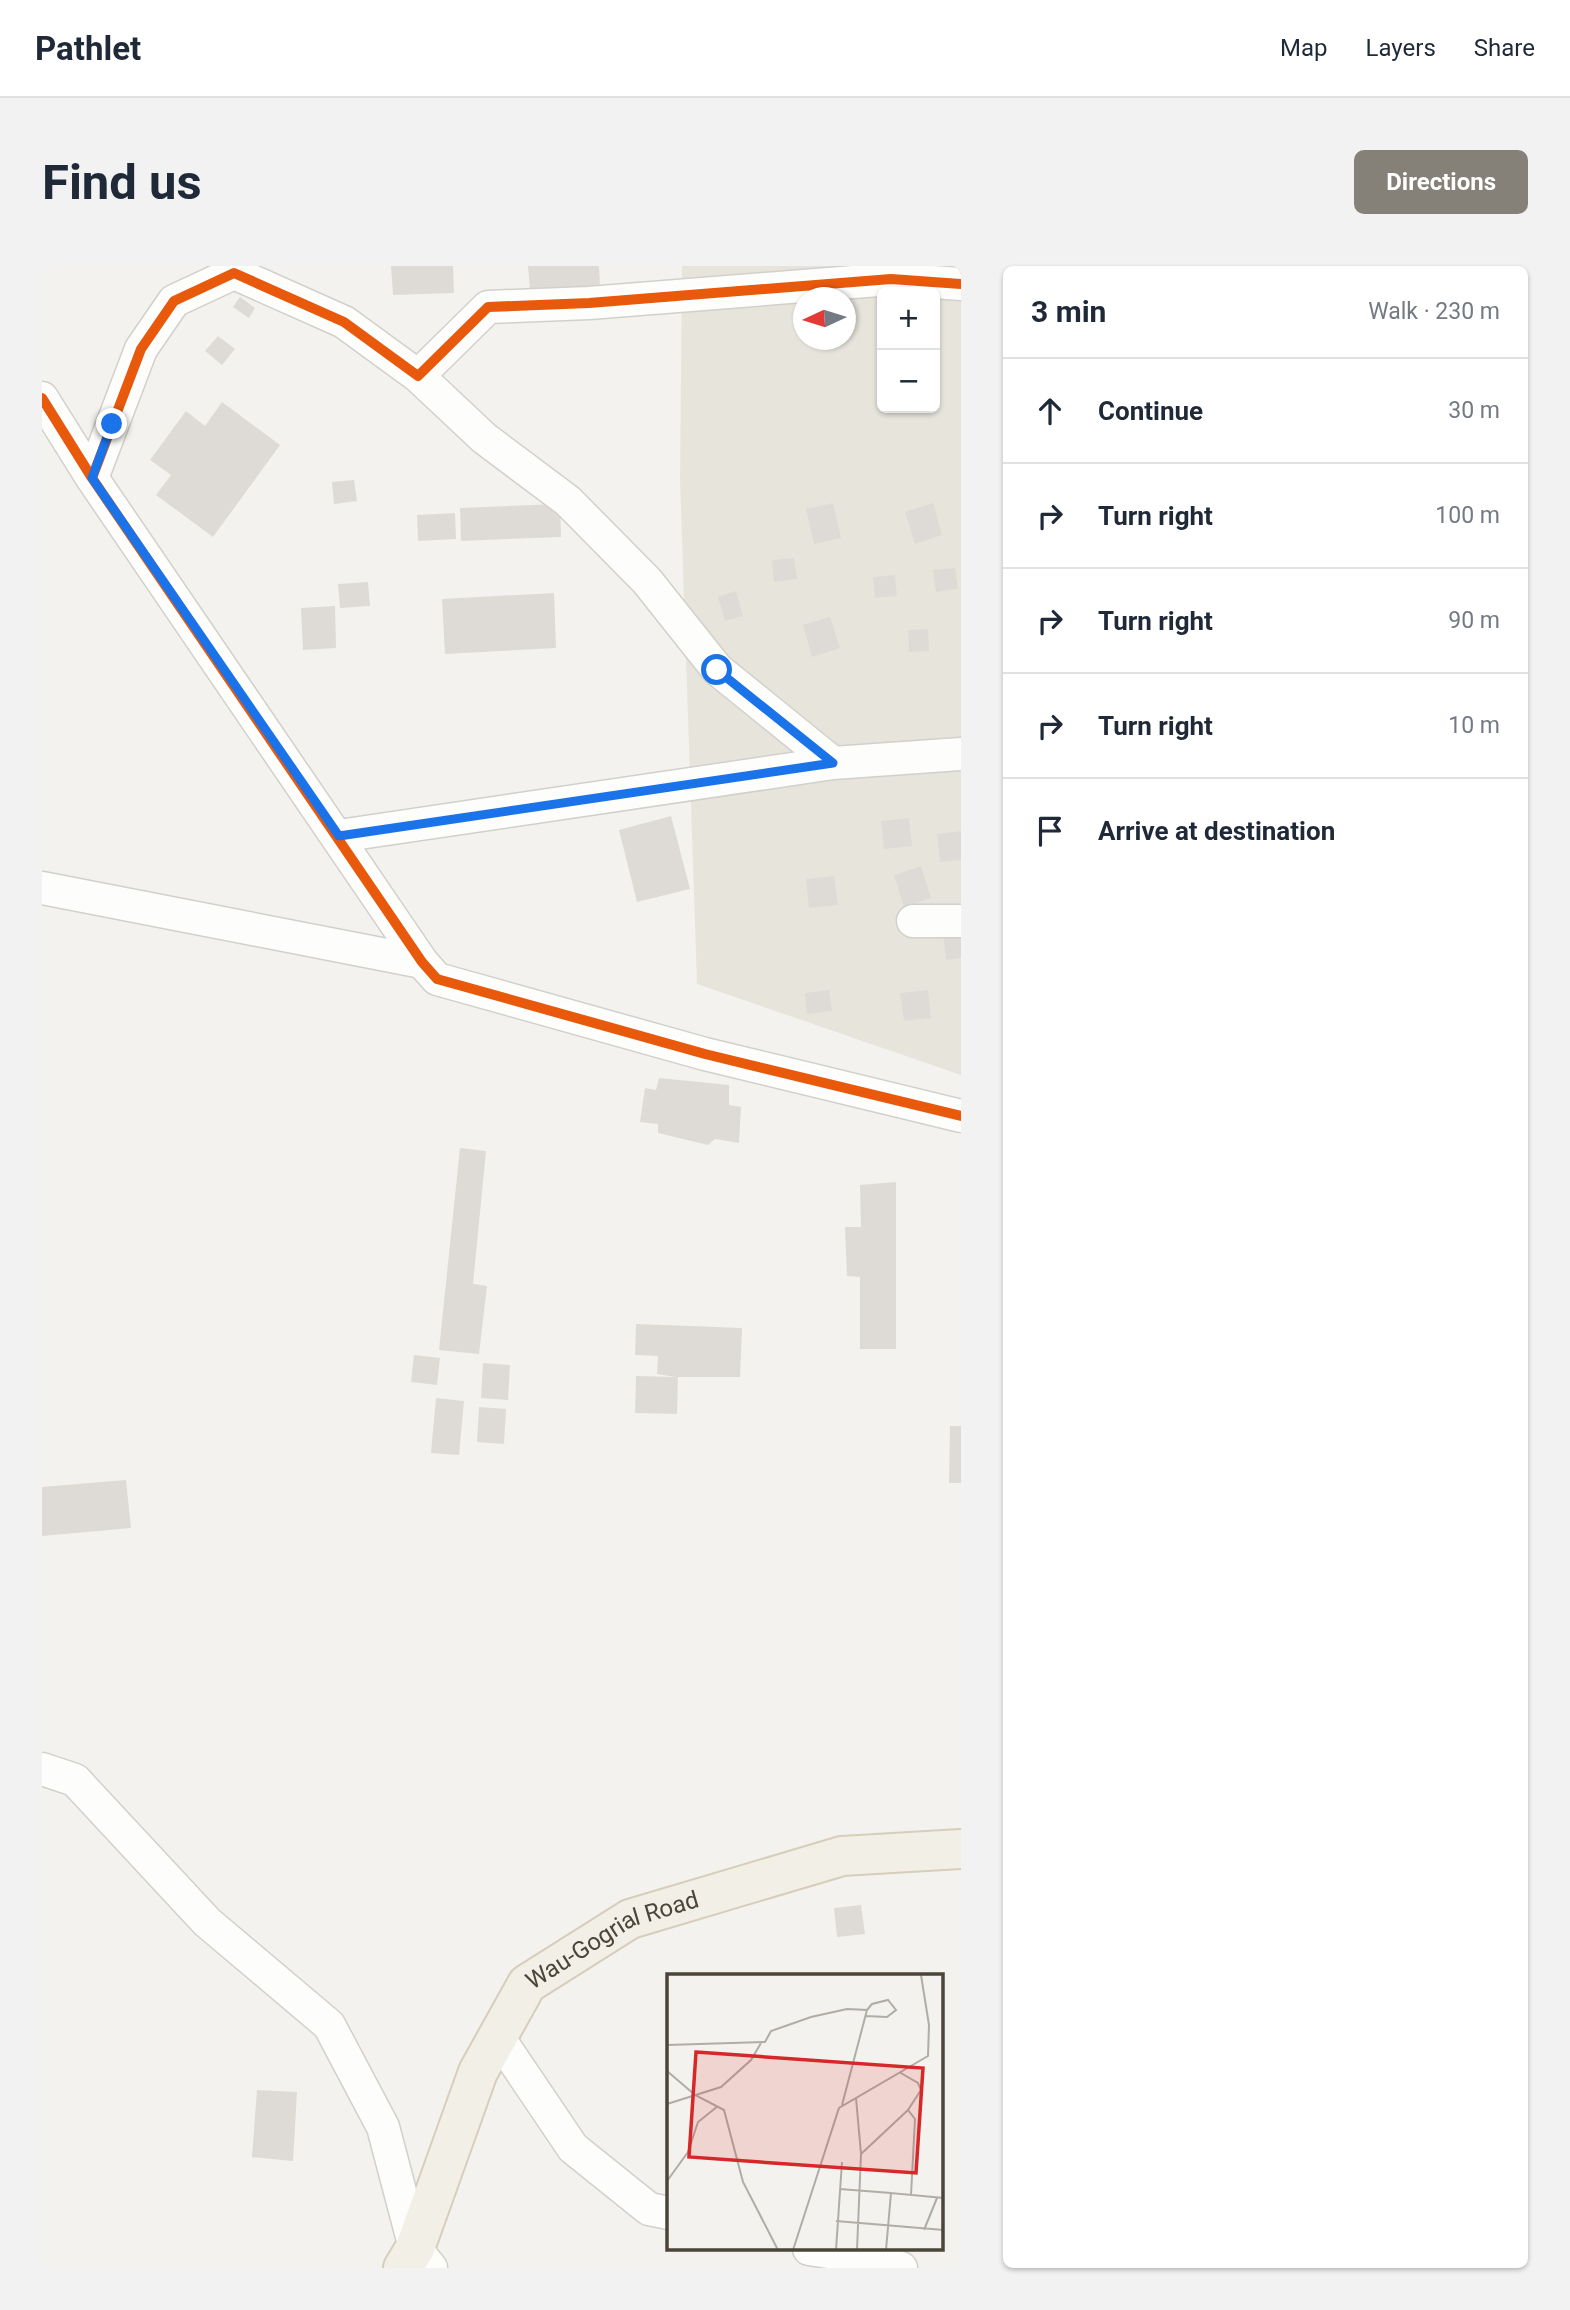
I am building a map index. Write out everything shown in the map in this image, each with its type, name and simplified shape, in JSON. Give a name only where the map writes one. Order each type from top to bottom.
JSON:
[{"type":"main road","name":"Wau-Gogrial Road","points":[[416,2261],[478,2072],[527,1984],[629,1919],[842,1856],[961,1849]]},
{"type":"street","points":[[92,478],[141,349],[174,301],[234,273],[344,322],[418,376],[484,438],[568,501],[647,581],[717,670],[833,763]]},
{"type":"street","points":[[418,376],[488,307],[589,303],[891,279],[961,284]]},
{"type":"street","points":[[42,398],[92,478],[339,836],[422,962],[437,979],[705,1054],[961,1116]]},
{"type":"street","points":[[339,836],[833,763],[961,754]]},
{"type":"street","points":[[42,888],[422,962]]},
{"type":"street","points":[[913,921],[961,921]]},
{"type":"street","points":[[42,1769],[75,1780],[207,1922],[329,2025],[383,2127],[416,2261]]},
{"type":"street","points":[[498,2037],[573,2148],[649,2209],[667,2213]]},
{"type":"street","points":[[816,2250],[881,2260],[901,2268]]},
{"type":"shaded area","points":[[682,266],[961,266],[961,1075],[697,984],[680,480]]},
{"type":"building","points":[[391,266],[453,266],[454,293],[393,295]]},
{"type":"building","points":[[528,266],[599,266],[600,287],[530,291]]},
{"type":"building","points":[[240,297],[255,308],[249,318],[233,307]]},
{"type":"building","points":[[218,336],[235,349],[222,365],[205,351]]},
{"type":"building","points":[[222,402],[280,445],[213,537],[156,495],[171,475],[150,460],[186,411],[205,426]]},
{"type":"building","points":[[354,480],[357,501],[334,504],[332,482]]},
{"type":"building","points":[[833,503],[841,538],[814,544],[806,509]]},
{"type":"building","points":[[933,503],[942,535],[915,544],[905,512]]},
{"type":"building","points":[[560,504],[561,537],[461,541],[460,508]]},
{"type":"building","points":[[455,513],[456,539],[418,541],[417,515]]},
{"type":"building","points":[[794,558],[797,579],[774,582],[772,560]]},
{"type":"building","points":[[955,568],[958,589],[936,592],[933,570]]},
{"type":"building","points":[[895,575],[897,596],[875,598],[873,577]]},
{"type":"building","points":[[368,582],[370,606],[340,608],[338,584]]},
{"type":"building","points":[[736,591],[743,616],[725,621],[718,597]]},
{"type":"building","points":[[554,593],[556,648],[445,654],[442,599]]},
{"type":"building","points":[[335,606],[336,648],[303,650],[301,608]]},
{"type":"building","points":[[830,617],[840,648],[812,657],[803,625]]},
{"type":"building","points":[[928,629],[929,651],[909,652],[908,630]]},
{"type":"building","points":[[671,816],[690,889],[637,902],[619,830]]},
{"type":"building","points":[[909,818],[912,846],[884,849],[881,821]]},
{"type":"building","points":[[961,831],[961,860],[940,862],[937,834]]},
{"type":"building","points":[[921,866],[931,898],[904,907],[894,875]]},
{"type":"building","points":[[834,876],[838,905],[809,908],[806,879]]},
{"type":"building","points":[[961,930],[961,958],[946,960],[943,932]]},
{"type":"building","points":[[829,990],[832,1011],[807,1014],[805,993]]},
{"type":"building","points":[[928,990],[931,1018],[904,1021],[900,993]]},
{"type":"building","points":[[659,1078],[729,1085],[729,1105],[741,1107],[739,1143],[715,1139],[708,1145],[658,1133],[658,1124],[640,1122],[645,1088],[656,1090]]},
{"type":"building","points":[[460,1148],[486,1151],[473,1284],[487,1286],[479,1354],[439,1350]]},
{"type":"building","points":[[896,1182],[896,1349],[860,1349],[860,1277],[847,1276],[845,1227],[861,1227],[860,1185]]},
{"type":"building","points":[[636,1324],[742,1328],[740,1377],[678,1377],[677,1414],[635,1413],[636,1376],[675,1377],[657,1374],[658,1356],[635,1355]]},
{"type":"building","points":[[414,1355],[440,1358],[437,1385],[411,1382]]},
{"type":"building","points":[[483,1363],[510,1365],[508,1400],[481,1398]]},
{"type":"building","points":[[436,1398],[464,1401],[459,1455],[431,1453]]},
{"type":"building","points":[[479,1407],[506,1409],[504,1444],[477,1442]]},
{"type":"building","points":[[950,1426],[961,1426],[961,1483],[949,1483]]},
{"type":"building","points":[[126,1480],[131,1528],[42,1536],[42,1487]]},
{"type":"building","points":[[861,1905],[865,1934],[837,1937],[834,1908]]},
{"type":"building","points":[[257,2090],[297,2092],[293,2161],[252,2157]]},
{"type":"cycle path","points":[[92,478],[141,349],[174,301],[234,273],[344,322],[418,376],[488,307],[589,303],[891,279],[961,284]]},
{"type":"cycle path","points":[[42,398],[92,478],[422,962],[437,979],[705,1054],[961,1116]]},
{"type":"route","points":[[112,424],[92,478],[339,836],[833,763],[717,670]]}]
